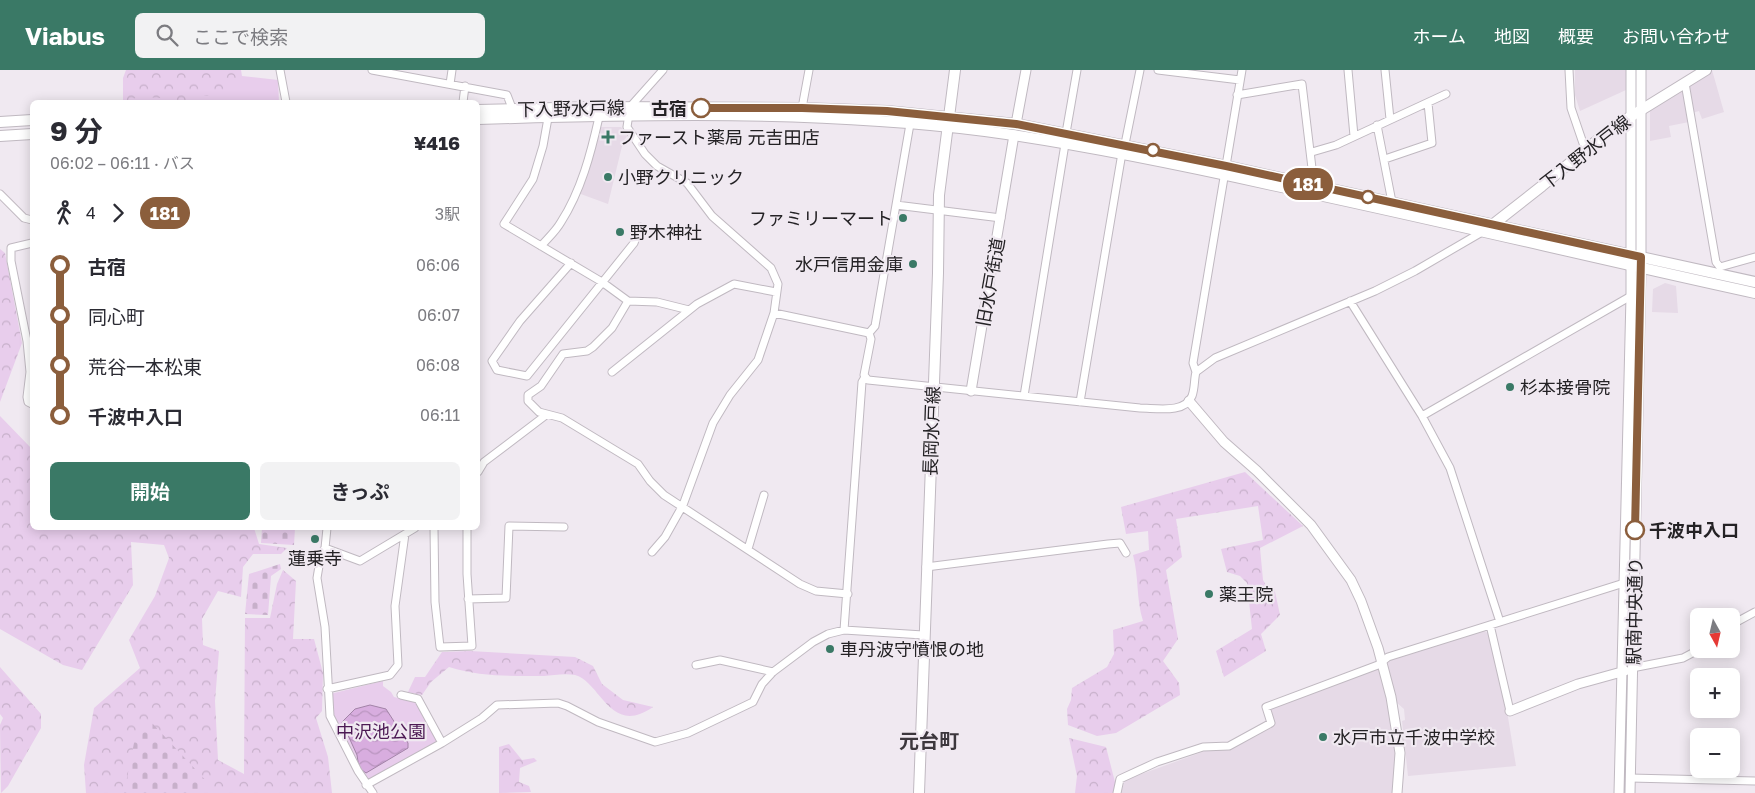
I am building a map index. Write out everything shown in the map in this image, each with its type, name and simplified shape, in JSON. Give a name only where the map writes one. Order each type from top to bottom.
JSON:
[{"type":"main road","name":"長岡水戸線","points":[[919,793],[938,210],[955,70]]},
{"type":"main road","name":"下入野水戸線","points":[[1482,232],[1542,186],[1612,128],[1685,83],[1696,73],[1706,70]]},
{"type":"main road","name":"下入野水戸線","points":[[480,110],[512,108],[800,118],[910,124],[1014,135],[1065,138]]},
{"type":"main road","name":"下入野水戸線","points":[[480,119],[598,117],[629,112],[802,108],[949,116],[1016,124],[1065,138],[1123,148],[1225,170],[1482,232],[1636,261],[1719,271],[1755,282]]},
{"type":"main road","points":[[0,122],[30,120]]},
{"type":"main road","points":[[0,136],[30,134]]},
{"type":"main road","name":"下入野水戸線","points":[[1225,170],[1314,185],[1494,224],[1755,292]]},
{"type":"street","points":[[280,70],[286,100]]},
{"type":"street","points":[[372,70],[507,95],[512,108]]},
{"type":"street","points":[[450,84],[452,70]]},
{"type":"street","points":[[652,552],[665,537],[683,506],[713,423],[730,396],[758,360],[774,313],[778,284],[771,268],[712,216],[687,183],[657,166],[645,154],[627,127],[629,112],[663,70]]},
{"type":"street","points":[[802,108],[809,70]]},
{"type":"street","points":[[1016,124],[1026,70]]},
{"type":"street","points":[[1024,396],[1076,70]]},
{"type":"street","points":[[1080,402],[1123,148],[1140,70]]},
{"type":"street","points":[[1158,70],[1240,80]]},
{"type":"street","points":[[865,377],[868,380],[1140,408],[1175,408],[1189,401],[1192,395],[1196,372],[1193,363],[1242,70]]},
{"type":"street","points":[[1348,70],[1354,136]]},
{"type":"street","points":[[1385,70],[1390,119]]},
{"type":"street","points":[[1569,70],[1571,108],[1585,149]]},
{"type":"street","name":"駅南中央通り","points":[[1619,793],[1631,296],[1636,261],[1631,70]]},
{"type":"street","name":"駅南中央通り","points":[[1630,793],[1636,261],[1642,110],[1641,70]]},
{"type":"street","points":[[1685,83],[1719,271],[1755,257]]},
{"type":"street","points":[[1237,94],[1302,84],[1312,152],[1314,185]]},
{"type":"street","points":[[464,100],[465,86]]},
{"type":"street","points":[[1312,152],[1354,136],[1446,94]]},
{"type":"street","points":[[1385,159],[1432,143],[1428,103]]},
{"type":"street","points":[[541,246],[561,222],[580,183],[587,164],[598,117]]},
{"type":"street","points":[[548,118],[543,146],[533,179],[504,224],[602,282],[628,301],[657,302],[689,310]]},
{"type":"street","points":[[869,333],[875,326],[910,124]]},
{"type":"street","points":[[1377,125],[1392,202]]},
{"type":"street","name":"旧水戸街道","points":[[971,391],[1014,135]]},
{"type":"street","points":[[0,194],[24,218],[30,220]]},
{"type":"street","points":[[896,205],[1001,218]]},
{"type":"street","points":[[571,263],[520,321],[492,361],[497,370],[527,376],[634,243],[640,227]]},
{"type":"street","points":[[1196,372],[1215,358],[1308,317],[1350,301],[1415,271],[1482,232]]},
{"type":"street","points":[[30,243],[11,248],[11,261],[30,340],[30,372],[27,397],[30,403]]},
{"type":"street","points":[[612,372],[689,310],[734,284],[776,292]]},
{"type":"street","points":[[1422,416],[1631,296]]},
{"type":"street","points":[[628,301],[612,328],[593,347],[587,351],[563,354],[540,386],[528,396],[528,401],[546,415],[562,418],[638,464],[657,488],[810,589],[848,594]]},
{"type":"street","points":[[1350,301],[1422,416],[1450,468],[1500,622]]},
{"type":"street","points":[[774,313],[869,333]]},
{"type":"street","points":[[844,630],[862,382],[865,377],[870,339],[869,333]]},
{"type":"street","points":[[1189,401],[1224,442],[1257,470],[1322,538],[1344,569],[1361,601],[1382,661],[1395,715],[1400,752],[1398,793]]},
{"type":"street","points":[[480,469],[484,462],[546,415]]},
{"type":"street","points":[[748,549],[764,495]]},
{"type":"street","points":[[468,599],[506,598],[509,526],[564,527]]},
{"type":"street","points":[[327,530],[325,548],[321,554],[317,578],[325,627],[327,689],[332,724],[366,785],[373,793]]},
{"type":"street","points":[[325,548],[360,561],[411,530]]},
{"type":"street","points":[[434,530],[436,602],[440,647],[472,646],[468,599],[467,530]]},
{"type":"street","points":[[327,689],[390,675],[396,671],[398,665],[395,606],[404,534]]},
{"type":"street","points":[[926,568],[1120,543],[1126,553]]},
{"type":"street","points":[[1117,793],[1120,779],[1158,762],[1203,747],[1229,746],[1271,724],[1266,707],[1378,665],[1382,661],[1624,583]]},
{"type":"street","points":[[1740,621],[1755,612]]},
{"type":"street","points":[[1490,625],[1510,711],[1578,684],[1632,668],[1683,658],[1690,654]]},
{"type":"street","points":[[366,785],[482,718],[497,705],[558,704],[567,706],[598,722],[655,742],[664,741],[688,733],[753,702],[762,684],[773,672],[813,642],[828,634],[844,630],[923,635]]},
{"type":"street","points":[[696,665],[720,660],[773,672]]},
{"type":"street","points":[[400,694],[418,699],[442,742]]},
{"type":"street","points":[[1630,778],[1755,781]]},
{"type":"street","points":[[366,785],[368,793]]},
{"type":"shaded area","points":[[1575,70],[1626,70],[1626,90],[1580,111],[1575,95]]},
{"type":"shaded area","points":[[1712,70],[1724,112],[1702,119],[1699,111],[1692,113],[1686,84]]},
{"type":"shaded area","points":[[1683,86],[1689,122],[1669,126],[1671,137],[1650,141],[1650,106]]},
{"type":"shaded area","points":[[599,127],[621,127],[628,135],[623,142],[608,204],[578,193]]},
{"type":"shaded area","points":[[1665,283],[1676,286],[1678,313],[1652,312],[1653,289]]},
{"type":"shaded area","points":[[1483,630],[1489,634],[1506,705],[1516,766],[1408,776],[1402,721],[1405,720],[1404,709],[1396,702],[1387,664],[1390,660]]},
{"type":"shaded area","name":"水戸市立千波中学校","points":[[1379,668],[1391,713],[1397,749],[1394,793],[1121,793],[1125,780],[1208,750],[1229,748],[1274,725],[1269,708]]},
{"type":"green space","points":[[126,70],[241,70],[241,77],[226,98],[200,96],[198,100],[141,97],[123,100],[123,78]]},
{"type":"green space","points":[[127,70],[241,70],[242,76],[278,80],[279,100],[123,100]]},
{"type":"green space","points":[[0,249],[5,253],[22,343],[0,402]]},
{"type":"green space","points":[[0,416],[30,447],[30,530],[255,530],[259,544],[287,548],[281,554],[253,554],[243,567],[241,597],[218,591],[202,619],[203,645],[219,651],[215,701],[218,760],[244,774],[245,618],[270,618],[277,584],[283,570],[296,581],[293,639],[314,639],[323,673],[322,711],[316,718],[328,757],[332,793],[86,793],[84,765],[94,708],[140,668],[129,640],[155,596],[169,558],[164,545],[131,542],[133,585],[82,670],[63,665],[0,629]]},
{"type":"green space","points":[[1245,472],[1303,526],[1260,548],[1263,580],[1267,587],[1274,587],[1280,615],[1261,634],[1266,651],[1224,677],[1216,651],[1252,629],[1247,583],[1240,576],[1227,572],[1221,549],[1263,540],[1258,506],[1176,519],[1182,557],[1166,570],[1178,639],[1163,661],[1179,683],[1180,695],[1116,733],[1097,736],[1068,725],[1067,709],[1071,700],[1072,688],[1107,667],[1114,654],[1113,630],[1143,621],[1133,555],[1149,550],[1148,531],[1126,534],[1121,507]]},
{"type":"green space","points":[[262,530],[295,530],[294,545],[261,543]]},
{"type":"green space","points":[[280,564],[281,569],[271,576],[268,615],[245,614],[249,574]]},
{"type":"green space","points":[[470,651],[575,657],[593,666],[602,684],[623,700],[653,707],[638,715],[626,716],[616,712],[584,680],[575,675],[568,674],[544,676],[496,675],[473,673],[449,667],[431,682],[422,695],[408,692],[415,677],[425,677],[442,652]]},
{"type":"green space","points":[[0,667],[41,714],[41,728],[8,786],[1,793],[0,725],[3,718],[0,714]]},
{"type":"green space","name":"中沢池公園","points":[[383,681],[383,686],[394,697],[415,702],[436,740],[436,744],[369,779],[364,778],[336,724],[330,694]]},
{"type":"green space","points":[[152,723],[210,785],[202,793],[124,793],[135,738]]},
{"type":"green space","points":[[1069,738],[1106,747],[1116,786],[1114,793],[1075,793],[1077,776]]},
{"type":"green space","points":[[509,744],[522,760],[534,758],[537,761],[520,768],[519,782],[529,786],[531,792],[499,793],[499,747]]},
{"type":"water","points":[[370,705],[386,709],[408,743],[408,748],[366,773],[359,768],[357,755],[342,722],[355,709]]},
{"type":"bus line","name":"181","points":[[701,108],[802,108],[887,111],[1016,124],[1125,144],[1641,257],[1635,530]]},
{"type":"place","name":"古宿","points":[[701,108]]},
{"type":"place","name":"ファースト薬局 元吉田店","points":[[608,137]]},
{"type":"place","name":"小野クリニック","points":[[608,177]]},
{"type":"place","name":"ファミリーマート","points":[[903,218]]},
{"type":"place","name":"野木神社","points":[[620,232]]},
{"type":"place","name":"水戸信用金庫","points":[[913,264]]},
{"type":"place","name":"杉本接骨院","points":[[1510,387]]},
{"type":"place","name":"千波中入口","points":[[1635,530]]},
{"type":"place","name":"蓮乗寺","points":[[315,539]]},
{"type":"place","name":"薬王院","points":[[1209,594]]},
{"type":"place","name":"車丹波守憤恨の地","points":[[830,649]]},
{"type":"place","name":"水戸市立千波中学校","points":[[1323,737]]},
{"type":"district","name":"元台町","points":[[929,740]]}]
